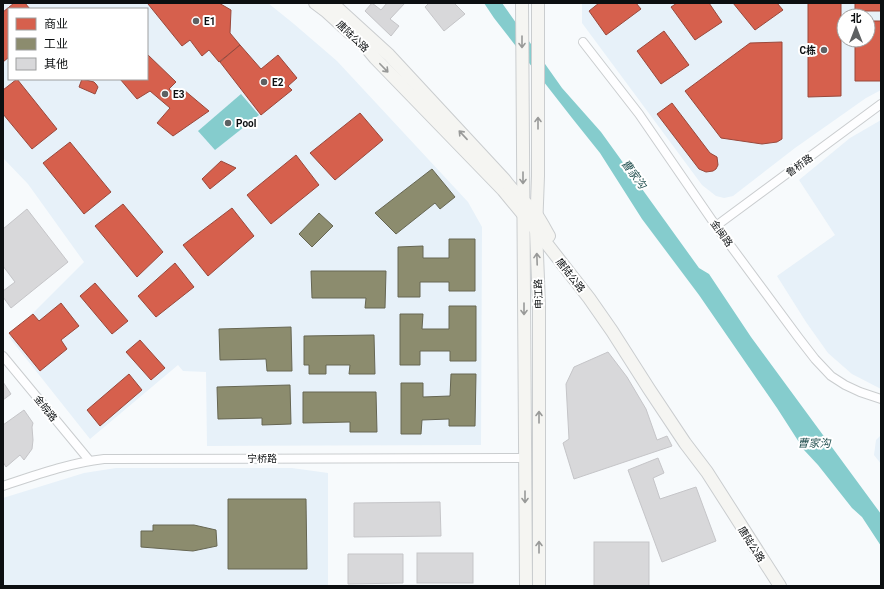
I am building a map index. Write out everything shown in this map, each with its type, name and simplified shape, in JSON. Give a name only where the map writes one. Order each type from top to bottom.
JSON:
[{"type":"main road","name":"唐陆公路","points":[[316,3],[360,40],[375,58],[503,190],[536,230],[589,298],[612,331],[649,389],[707,472],[780,586]]},
{"type":"main road","name":"唐陆公路","points":[[332,3],[389,55],[536,215],[561,254],[613,322],[672,412],[721,482],[787,586]]},
{"type":"main road","name":"申江路","points":[[522,3],[526,586]]},
{"type":"main road","name":"申江路","points":[[538,3],[538,162],[536,230],[539,304],[539,586]]},
{"type":"street","name":"金闽路","points":[[584,42],[639,114],[716,226],[815,359],[831,376],[845,385],[881,399]]},
{"type":"street","name":"鲁桥路","points":[[716,226],[881,104]]},
{"type":"street","name":"金皖路","points":[[3,356],[89,460]]},
{"type":"street","name":"宁桥路","points":[[3,486],[58,468],[89,460],[118,458],[525,458]]},
{"type":"shaded area","points":[[3,3],[268,3],[337,61],[468,202],[482,227],[481,445],[207,446],[206,372],[183,371],[178,365],[90,439],[9,337],[84,262],[28,184],[3,158]]},
{"type":"shaded area","points":[[582,3],[881,3],[881,90],[866,98],[795,148],[733,196],[724,198],[716,196],[702,185],[582,23]]},
{"type":"shaded area","points":[[881,120],[881,389],[852,374],[828,353],[806,322],[777,276],[835,235],[799,180],[850,138]]},
{"type":"shaded area","points":[[881,435],[881,464],[874,455],[876,440]]},
{"type":"shaded area","points":[[116,468],[292,468],[328,473],[328,586],[3,586],[3,498],[84,473]]},
{"type":"water","name":"曹家沟","points":[[484,3],[502,3],[562,88],[601,132],[699,268],[709,274],[751,337],[881,514],[881,546],[862,517],[852,508],[818,465],[804,450],[777,408],[699,295],[642,219],[600,153],[494,18]]},
{"type":"water","name":"Pool","points":[[241,94],[259,115],[215,150],[198,131]]},
{"type":"building: 商业","points":[[14,3],[25,3],[29,8],[8,8],[8,58],[3,62],[3,12]]},
{"type":"building: 商业","name":"E1","points":[[219,3],[231,10],[230,33],[240,45],[219,62],[209,50],[202,56],[190,40],[182,46],[148,4]]},
{"type":"building: 商业","points":[[599,3],[636,3],[641,9],[606,35],[589,11]]},
{"type":"building: 商业","points":[[677,3],[709,3],[722,22],[695,40],[671,7]]},
{"type":"building: 商业","points":[[733,3],[777,3],[783,10],[755,30]]},
{"type":"building: 商业","name":"C栋","points":[[808,3],[841,3],[841,8],[836,8],[836,48],[841,48],[841,96],[808,97]]},
{"type":"building: 商业","points":[[855,3],[881,3],[881,11],[876,11],[876,8],[855,8]]},
{"type":"building: 商业","points":[[876,21],[881,21],[881,81],[855,81],[855,48],[876,48]]},
{"type":"building: 商业","points":[[664,31],[689,65],[661,84],[637,51]]},
{"type":"building: 商业","points":[[782,42],[782,139],[777,142],[762,144],[721,138],[685,91],[750,43]]},
{"type":"building: 商业","name":"E2","points":[[240,45],[261,69],[278,55],[297,78],[288,86],[292,90],[261,115],[220,62]]},
{"type":"building: 商业","name":"E3","points":[[148,55],[176,82],[169,89],[179,97],[184,90],[209,111],[173,136],[157,123],[170,108],[150,91],[137,99],[121,80],[148,80]]},
{"type":"building: 商业","points":[[18,80],[57,129],[32,149],[3,114],[3,90]]},
{"type":"building: 商业","points":[[82,80],[86,80],[94,82],[98,87],[95,94],[79,87]]},
{"type":"building: 商业","points":[[672,103],[710,153],[717,157],[718,165],[713,171],[706,172],[699,169],[657,114]]},
{"type":"building: 商业","points":[[360,113],[383,140],[335,180],[310,153]]},
{"type":"building: 商业","points":[[70,142],[111,192],[84,214],[43,163]]},
{"type":"building: 商业","points":[[296,155],[319,185],[271,224],[247,195]]},
{"type":"building: 商业","points":[[221,161],[236,168],[210,189],[202,179]]},
{"type":"building: 商业","points":[[123,204],[163,252],[137,277],[95,226]]},
{"type":"building: 商业","points":[[232,208],[254,236],[208,276],[183,245]]},
{"type":"building: 商业","points":[[175,263],[194,287],[156,317],[138,296]]},
{"type":"building: 商业","points":[[95,283],[128,321],[112,334],[80,296]]},
{"type":"building: 商业","points":[[61,303],[79,326],[61,340],[67,349],[40,371],[9,333],[33,314],[39,321]]},
{"type":"building: 商业","points":[[140,340],[165,368],[151,380],[126,352]]},
{"type":"building: 商业","points":[[129,374],[142,390],[100,426],[87,410]]},
{"type":"building: 工业","points":[[432,169],[455,197],[440,209],[435,203],[396,234],[375,213]]},
{"type":"building: 工业","points":[[319,213],[333,226],[312,247],[299,234]]},
{"type":"building: 工业","points":[[449,239],[475,239],[475,291],[449,291],[449,282],[420,282],[420,297],[398,297],[398,247],[423,246],[423,258],[449,258]]},
{"type":"building: 工业","points":[[311,271],[386,271],[385,308],[365,308],[366,298],[312,298]]},
{"type":"building: 工业","points":[[449,306],[476,306],[476,361],[450,361],[450,351],[420,351],[420,365],[400,365],[400,314],[423,314],[422,329],[449,329]]},
{"type":"building: 工业","points":[[291,327],[292,371],[267,371],[266,359],[220,360],[219,329]]},
{"type":"building: 工业","points":[[374,335],[375,374],[349,374],[350,365],[326,365],[326,374],[309,374],[309,365],[304,365],[304,336]]},
{"type":"building: 工业","points":[[451,374],[476,374],[475,426],[449,426],[449,419],[422,420],[421,434],[401,434],[401,383],[423,383],[423,397],[450,396]]},
{"type":"building: 工业","points":[[290,385],[291,424],[262,425],[262,418],[218,419],[217,387]]},
{"type":"building: 工业","points":[[303,392],[376,392],[377,432],[350,432],[350,422],[303,423]]},
{"type":"building: 工业","points":[[228,499],[306,499],[307,569],[228,569]]},
{"type":"building: 工业","points":[[153,525],[194,525],[216,530],[217,546],[193,551],[141,547],[141,531],[153,531]]},
{"type":"building: 其他","points":[[372,3],[381,10],[387,3],[405,3],[390,19],[399,26],[391,36],[365,11]]},
{"type":"building: 其他","points":[[429,3],[454,3],[465,14],[444,31],[425,7]]},
{"type":"building: 其他","points":[[27,209],[68,262],[11,308],[3,297],[3,291],[15,282],[3,266],[3,229]]},
{"type":"building: 其他","points":[[608,352],[627,377],[646,409],[657,440],[667,436],[672,446],[574,479],[563,443],[569,439],[566,384],[574,367]]},
{"type":"building: 其他","points":[[3,382],[11,394],[3,400]]},
{"type":"building: 其他","points":[[24,410],[33,423],[32,449],[24,460],[20,455],[6,467],[3,462],[3,425]]},
{"type":"building: 其他","points":[[658,458],[664,473],[653,478],[660,499],[696,487],[716,541],[662,562],[628,470]]},
{"type":"building: 其他","points":[[440,502],[441,536],[354,537],[354,503]]},
{"type":"building: 其他","points":[[594,542],[649,542],[649,586],[594,586]]},
{"type":"building: 其他","points":[[417,553],[473,553],[473,583],[417,583]]},
{"type":"building: 其他","points":[[348,554],[403,554],[403,583],[348,584]]},
{"type":"place","name":"E1","points":[[196,21]]},
{"type":"place","name":"C栋","points":[[824,50]]},
{"type":"place","name":"E2","points":[[264,82]]},
{"type":"place","name":"E3","points":[[165,94]]},
{"type":"place","name":"Pool","points":[[228,123]]}]
